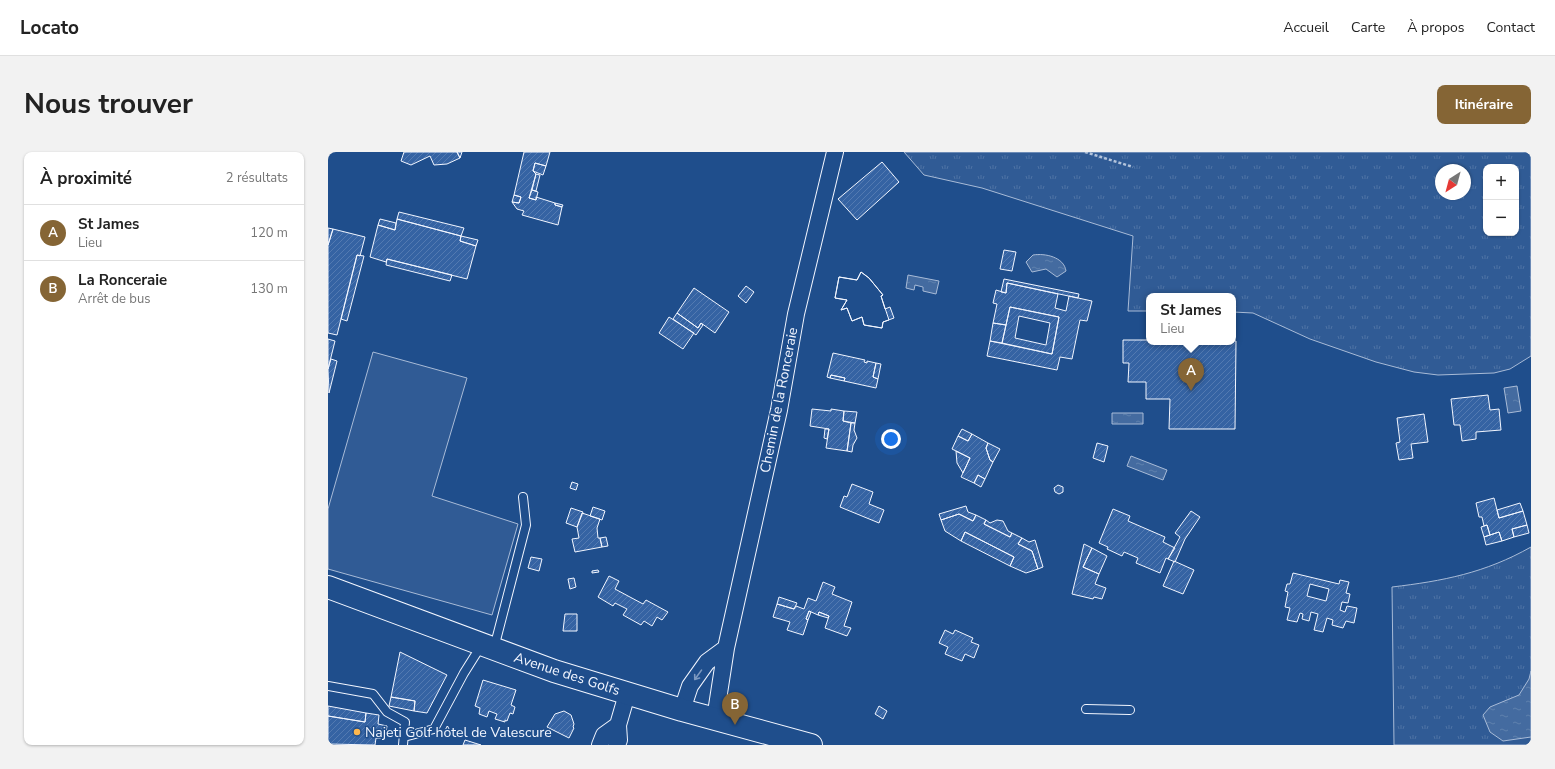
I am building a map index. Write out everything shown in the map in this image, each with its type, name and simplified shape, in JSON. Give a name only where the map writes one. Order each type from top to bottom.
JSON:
[{"type":"main road","name":"Avenue des Golfs","points":[[328,587],[554,671],[682,710],[811,745]]},
{"type":"street","name":"Chemin de la Ronceraie","points":[[714,718],[726,648],[779,410],[796,314],[835,152]]},
{"type":"street","points":[[682,710],[690,686],[707,662],[726,648]]},
{"type":"street","points":[[617,745],[619,740],[618,725],[627,694]]},
{"type":"street","points":[[600,745],[604,735],[618,725]]},
{"type":"lane","points":[[328,686],[373,694],[387,712],[405,722],[404,741],[434,729],[464,673],[488,647],[526,525],[523,497]]},
{"type":"lane","points":[[1086,709],[1130,710]]},
{"type":"path","points":[[1085,152],[1133,167]]},
{"type":"green space","points":[[904,152],[1531,152],[1531,356],[1510,369],[1494,373],[1438,375],[1414,372],[1376,362],[1310,339],[1253,313],[1236,312],[1236,293],[1146,293],[1146,311],[1128,311],[1133,236],[982,188],[924,175]]},
{"type":"green space","points":[[373,352],[467,378],[432,496],[518,524],[492,615],[328,569],[328,509]]},
{"type":"green space","points":[[1531,547],[1531,745],[1394,745],[1392,587],[1446,579],[1480,570],[1514,556]]},
{"type":"water","points":[[1033,255],[1048,255],[1058,259],[1062,262],[1066,271],[1057,277],[1046,269],[1032,272],[1026,262]]},
{"type":"water","points":[[908,275],[939,281],[936,294],[923,291],[923,287],[915,285],[914,290],[906,288]]},
{"type":"water","points":[[1517,386],[1521,411],[1508,413],[1504,388]]},
{"type":"water","points":[[1112,413],[1143,413],[1143,424],[1112,424]]},
{"type":"water","points":[[1131,456],[1167,470],[1163,480],[1127,466]]},
{"type":"water","points":[[1531,671],[1531,737],[1503,741],[1490,732],[1483,715],[1490,707],[1519,695],[1529,679]]},
{"type":"building","points":[[404,152],[457,152],[460,158],[447,164],[434,165],[430,156],[411,165],[401,161]]},
{"type":"building","points":[[457,152],[462,152],[460,158]]},
{"type":"building","points":[[524,152],[550,152],[546,166],[535,163],[533,171],[536,174],[529,198],[536,200],[536,197],[555,203],[555,205],[562,207],[558,225],[522,215],[524,211],[517,209],[512,202],[519,203],[521,197],[514,195]]},
{"type":"building","points":[[882,162],[899,182],[857,220],[838,199]]},
{"type":"building","points":[[535,163],[546,166],[543,175],[533,171]]},
{"type":"building","points":[[536,174],[540,175],[536,191],[532,190]]},
{"type":"building","points":[[532,190],[538,192],[536,200],[529,198]]},
{"type":"building","points":[[514,195],[521,197],[519,203],[512,202]]},
{"type":"building","points":[[555,203],[563,205],[562,207],[555,205]]},
{"type":"building","points":[[399,212],[464,228],[461,236],[397,219]]},
{"type":"building","points":[[380,219],[396,223],[395,230],[378,225]]},
{"type":"building","points":[[397,219],[461,236],[460,241],[476,246],[467,279],[387,259],[386,262],[370,257],[378,225],[395,230]]},
{"type":"building","points":[[328,228],[333,229],[328,245]]},
{"type":"building","points":[[333,229],[365,237],[360,256],[357,255],[337,335],[328,333],[328,245]]},
{"type":"building","points":[[461,236],[478,240],[476,246],[460,241]]},
{"type":"building","points":[[1004,250],[1016,252],[1012,271],[1000,269]]},
{"type":"building","points":[[357,255],[364,256],[347,321],[341,319]]},
{"type":"building","points":[[387,259],[452,275],[450,281],[386,265]]},
{"type":"building","points":[[861,272],[869,278],[883,295],[881,296],[889,320],[883,322],[882,328],[864,325],[862,317],[852,321],[847,308],[841,310],[847,300],[835,298],[839,277],[857,280]]},
{"type":"building","points":[[861,272],[869,278],[883,295],[881,296],[885,309],[890,307],[894,318],[883,322],[882,328],[864,325],[862,317],[852,321],[847,308],[841,310],[847,300],[835,298],[839,277],[857,280]]},
{"type":"building","points":[[1004,279],[1079,294],[1078,298],[1007,283],[1006,293],[1001,292]]},
{"type":"building","points":[[1007,283],[1058,294],[1055,308],[1066,311],[1069,296],[1092,301],[1087,321],[1080,320],[1072,359],[1060,357],[1057,370],[987,356],[990,341],[1052,354],[1059,317],[1010,307],[1006,325],[993,323],[997,304],[993,303],[996,290],[1006,293]]},
{"type":"building","points":[[746,286],[754,292],[746,303],[738,296]]},
{"type":"building","points":[[694,288],[729,312],[715,333],[701,323],[698,328],[677,313]]},
{"type":"building","points":[[1010,307],[1059,317],[1052,354],[1002,343]],"holes":[[[1019,316],[1050,323],[1046,345],[1015,338]]]},
{"type":"building","points":[[677,313],[698,328],[701,323],[703,325],[696,335],[673,319]]},
{"type":"building","points":[[669,317],[694,333],[683,349],[659,333]]},
{"type":"building","points":[[993,323],[1006,325],[1002,343],[990,341]]},
{"type":"building","points":[[328,339],[335,341],[328,369]]},
{"type":"building","points":[[1123,340],[1146,340],[1146,345],[1236,345],[1235,429],[1169,429],[1170,399],[1146,399],[1146,382],[1128,382],[1129,363],[1123,363]]},
{"type":"building","points":[[833,353],[865,360],[864,362],[867,363],[867,361],[876,363],[873,377],[878,379],[876,388],[844,381],[845,378],[831,375],[830,378],[827,377]]},
{"type":"building","points":[[331,359],[337,361],[329,393],[328,369]]},
{"type":"building","points":[[876,363],[881,364],[878,379],[873,377]]},
{"type":"building","points":[[831,375],[845,378],[844,381],[830,378]]},
{"type":"building","points":[[1488,395],[1490,410],[1499,409],[1501,430],[1476,432],[1476,439],[1462,441],[1460,425],[1454,425],[1451,399]]},
{"type":"building","points":[[812,409],[844,411],[843,421],[851,423],[847,451],[826,448],[829,429],[810,426]]},
{"type":"building","points":[[844,411],[857,412],[855,423],[843,421]]},
{"type":"building","points":[[1424,414],[1428,442],[1411,444],[1413,458],[1399,460],[1396,443],[1400,442],[1397,418]]},
{"type":"building","points":[[851,423],[855,423],[854,430],[857,438],[853,445],[852,452],[847,451]]},
{"type":"building","points":[[825,429],[829,429],[827,439],[824,438]]},
{"type":"building","points":[[962,429],[972,434],[968,441],[958,436]]},
{"type":"building","points":[[972,434],[988,443],[986,448],[990,460],[993,462],[985,479],[978,475],[974,483],[961,477],[970,458],[952,449],[958,436],[968,441]]},
{"type":"building","points":[[988,443],[1000,449],[993,462],[990,460],[986,448]]},
{"type":"building","points":[[1097,443],[1108,446],[1104,462],[1093,458]]},
{"type":"building","points":[[956,451],[970,458],[963,473],[957,463]]},
{"type":"building","points":[[978,475],[985,479],[981,487],[974,483]]},
{"type":"building","points":[[572,482],[578,484],[576,490],[570,488]]},
{"type":"building","points":[[852,484],[873,492],[869,504],[884,510],[879,523],[840,507],[844,496],[847,497]]},
{"type":"building","points":[[1058,485],[1063,487],[1063,492],[1059,494],[1055,492],[1054,488]]},
{"type":"building","points":[[1494,498],[1499,518],[1523,511],[1527,525],[1512,529],[1514,537],[1502,541],[1499,532],[1490,535],[1487,525],[1484,526],[1482,517],[1479,517],[1476,503]]},
{"type":"building","points":[[1520,503],[1523,511],[1499,518],[1497,510]]},
{"type":"building","points":[[966,506],[968,512],[976,515],[973,521],[959,514],[941,520],[939,514]]},
{"type":"building","points":[[593,507],[605,511],[602,520],[590,516]]},
{"type":"building","points":[[571,508],[583,512],[577,527],[566,523]]},
{"type":"building","points":[[1113,509],[1130,516],[1128,521],[1165,537],[1163,542],[1175,548],[1168,559],[1166,558],[1160,573],[1136,563],[1138,558],[1124,552],[1122,556],[1107,549],[1108,547],[1099,543]]},
{"type":"building","points":[[1191,511],[1200,517],[1185,539],[1175,562],[1168,559],[1180,537],[1175,533]]},
{"type":"building","points":[[582,513],[600,519],[597,528],[598,538],[600,538],[602,547],[575,552],[572,539],[579,538],[577,527]]},
{"type":"building","points":[[959,514],[973,521],[976,515],[986,520],[984,524],[1010,537],[1012,533],[1022,538],[1018,544],[1032,551],[1038,569],[1026,573],[1010,566],[1014,557],[965,532],[961,541],[945,531],[941,520]]},
{"type":"building","points":[[986,520],[990,523],[997,520],[1003,521],[1008,531],[1012,533],[1010,537],[984,524]]},
{"type":"building","points":[[1487,525],[1490,535],[1484,537],[1481,527]]},
{"type":"building","points":[[1527,525],[1529,533],[1514,537],[1512,529]]},
{"type":"building","points":[[965,532],[1014,557],[1010,566],[961,541]]},
{"type":"building","points":[[1499,532],[1502,541],[1486,545],[1484,537]]},
{"type":"building","points":[[606,537],[608,546],[602,547],[600,538]]},
{"type":"building","points":[[1022,538],[1029,542],[1035,540],[1043,567],[1038,569],[1032,551],[1018,544]]},
{"type":"building","points":[[1084,544],[1092,548],[1083,567],[1099,574],[1095,584],[1106,588],[1102,599],[1094,597],[1093,599],[1072,594]]},
{"type":"building","points":[[1092,548],[1107,556],[1099,574],[1083,567]]},
{"type":"building","points":[[531,557],[542,559],[539,571],[528,568]]},
{"type":"building","points":[[1174,561],[1194,570],[1183,594],[1163,586]]},
{"type":"building","points":[[598,570],[599,572],[592,573],[592,571]]},
{"type":"building","points":[[1293,573],[1339,584],[1340,580],[1349,582],[1346,593],[1350,594],[1348,603],[1342,602],[1340,610],[1345,612],[1347,606],[1357,608],[1354,623],[1346,621],[1343,628],[1332,625],[1333,620],[1327,618],[1323,632],[1314,630],[1318,614],[1311,612],[1309,621],[1302,619],[1303,614],[1300,613],[1297,622],[1287,620],[1290,608],[1285,607],[1288,592],[1285,591],[1287,584],[1290,584]],"holes":[[[1310,584],[1329,589],[1326,601],[1307,596]]]},
{"type":"building","points":[[609,576],[619,581],[615,589],[643,604],[646,600],[668,612],[662,620],[657,617],[652,626],[644,621],[641,625],[623,615],[627,609],[615,603],[613,606],[598,597]]},
{"type":"building","points":[[574,578],[576,587],[570,589],[568,579]]},
{"type":"building","points":[[823,582],[835,587],[832,594],[852,602],[844,626],[851,628],[847,636],[825,628],[829,616],[819,612],[818,615],[809,611],[806,619],[808,620],[803,635],[787,630],[790,622],[773,617],[777,604],[794,609],[796,606],[804,609],[808,598],[816,601]]},
{"type":"building","points":[[779,597],[797,603],[794,609],[777,604]]},
{"type":"building","points":[[809,611],[811,612],[808,620],[806,619]]},
{"type":"building","points":[[819,612],[829,616],[828,618],[818,615]]},
{"type":"building","points":[[565,614],[577,614],[577,631],[563,631]]},
{"type":"building","points":[[945,630],[953,634],[955,630],[973,638],[971,642],[979,645],[974,658],[965,654],[962,661],[945,654],[948,647],[939,643]]},
{"type":"building","points":[[400,652],[447,675],[427,713],[414,711],[415,701],[391,697]]},
{"type":"building","points":[[483,680],[516,690],[511,705],[515,707],[513,714],[510,713],[507,721],[505,720],[505,722],[495,719],[497,714],[489,711],[487,717],[479,714],[480,708],[475,706]]},
{"type":"building","points":[[391,697],[415,701],[414,711],[389,706]]},
{"type":"building","points":[[328,706],[366,713],[365,722],[328,716]]},
{"type":"building","points":[[879,706],[887,711],[883,719],[875,714]]},
{"type":"building","points":[[564,711],[571,715],[574,724],[574,728],[569,738],[547,727],[555,714]]},
{"type":"building","name":"Najeti Golf hôtel de Valescure","points":[[366,713],[379,715],[378,724],[387,726],[385,739],[376,738],[375,745],[328,744],[328,716],[365,722]]},
{"type":"building","points":[[465,740],[481,745],[463,745]]},
{"type":"place","name":"St James","points":[[1191,391]]},
{"type":"place","name":"La Ronceraie","points":[[735,725]]},
{"type":"place","name":"Najeti Golf hôtel de Valescure","points":[[357,732]]}]
